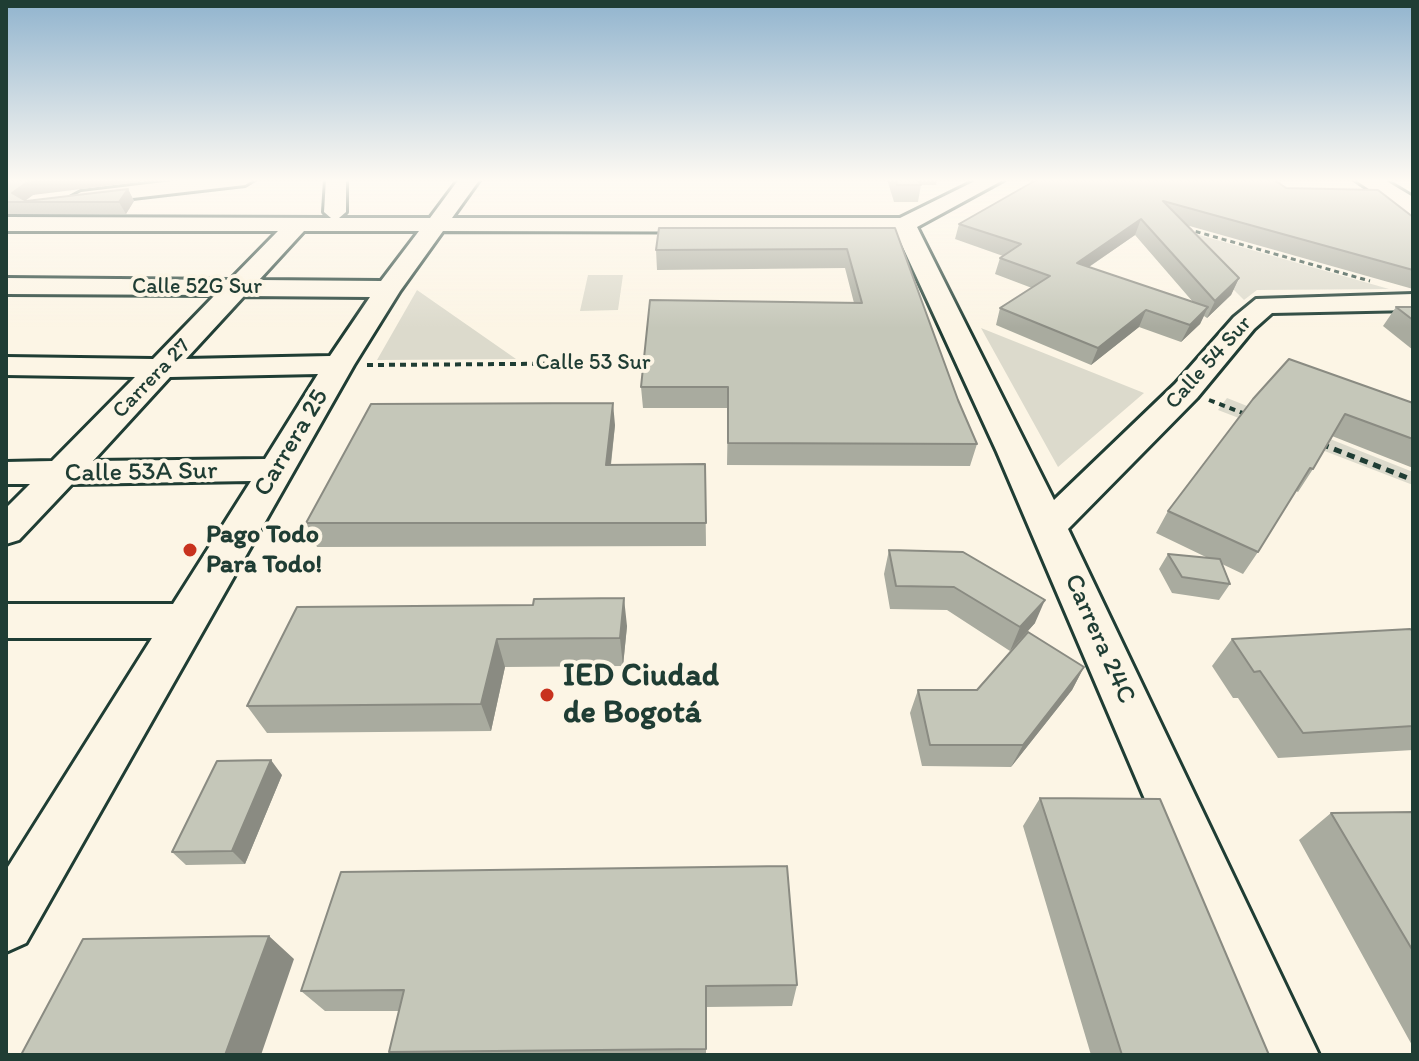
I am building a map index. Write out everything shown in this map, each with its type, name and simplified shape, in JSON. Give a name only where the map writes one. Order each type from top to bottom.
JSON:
[{"type":"street","points":[[6,243],[21,229]]},
{"type":"street","name":"Carrera 27","points":[[6,531],[294,229]]},
{"type":"street","name":"Carrera 25","points":[[6,923],[24,863],[186,621],[275,470],[350,365],[422,229]]},
{"type":"street","name":"Carrera 24C","points":[[906,229],[1048,527],[1287,1055]]},
{"type":"street","name":"Calle 52G Sur","points":[[6,286],[388,289]]},
{"type":"street","name":"Calle 54 Sur","points":[[1048,527],[1186,391],[1244,323],[1265,305],[1284,302],[1413,302]]},
{"type":"street","points":[[6,366],[162,368],[350,365]]},
{"type":"street","name":"Calle 53A Sur","points":[[6,473],[275,470]]},
{"type":"street","points":[[6,621],[186,621]]},
{"type":"path","points":[[1187,229],[1382,284]]},
{"type":"path","name":"Calle 53 Sur","points":[[350,365],[658,363]]},
{"type":"path","points":[[1186,391],[1257,419]]},
{"type":"path","points":[[1314,441],[1413,480]]},
{"type":"shaded area","points":[[1173,229],[1389,289],[1257,290],[1244,300]]},
{"type":"shaded area","points":[[588,275],[623,275],[618,310],[580,311]]},
{"type":"shaded area","points":[[417,290],[516,359],[377,360]]},
{"type":"shaded area","points":[[981,328],[1144,393],[1058,467]]},
{"type":"shaded area","points":[[1227,398],[1413,472],[1413,485],[1218,410]]},
{"type":"building","points":[[659,229],[895,229],[977,444],[728,443],[728,387],[641,387],[650,300],[862,303],[847,249],[656,250]]},
{"type":"building","points":[[973,229],[1127,229],[1077,263],[1208,307],[1190,325],[1146,310],[1098,348],[1000,308],[1050,276],[1000,258],[1021,244]]},
{"type":"building","points":[[1150,229],[1190,229],[1239,278],[1215,301]]},
{"type":"building","points":[[1263,229],[1413,229],[1413,270]]},
{"type":"building","points":[[1396,307],[1413,307],[1413,320]]},
{"type":"building","points":[[1289,359],[1413,403],[1413,439],[1345,414],[1258,552],[1168,511],[1253,399]]},
{"type":"building","points":[[613,403],[606,465],[705,464],[706,523],[306,523],[371,404]]},
{"type":"building","points":[[889,550],[963,552],[1045,600],[1020,627],[954,587],[896,586]]},
{"type":"building","points":[[1168,554],[1220,559],[1230,584],[1182,577]]},
{"type":"building","points":[[624,598],[620,638],[497,639],[481,704],[247,706],[297,607],[533,605],[534,599]]},
{"type":"building","points":[[1413,631],[1413,726],[1303,733],[1260,671],[1254,672],[1232,639]]},
{"type":"building","points":[[1028,632],[1084,667],[1023,745],[930,745],[918,690],[977,690]]},
{"type":"building","points":[[271,760],[232,851],[172,852],[217,761]]},
{"type":"building","points":[[1040,798],[1160,799],[1269,1055],[1122,1055]]},
{"type":"building","points":[[1413,812],[1413,951],[1331,813]]},
{"type":"building","points":[[787,866],[797,985],[706,986],[706,1049],[389,1052],[404,990],[301,991],[341,872]]},
{"type":"building","points":[[269,936],[225,1055],[21,1055],[83,939]]},
{"type":"place","name":"Pago Todo Para Todo!","points":[[190,550]]},
{"type":"place","name":"IED Ciudad de Bogotá","points":[[547,695]]}]
